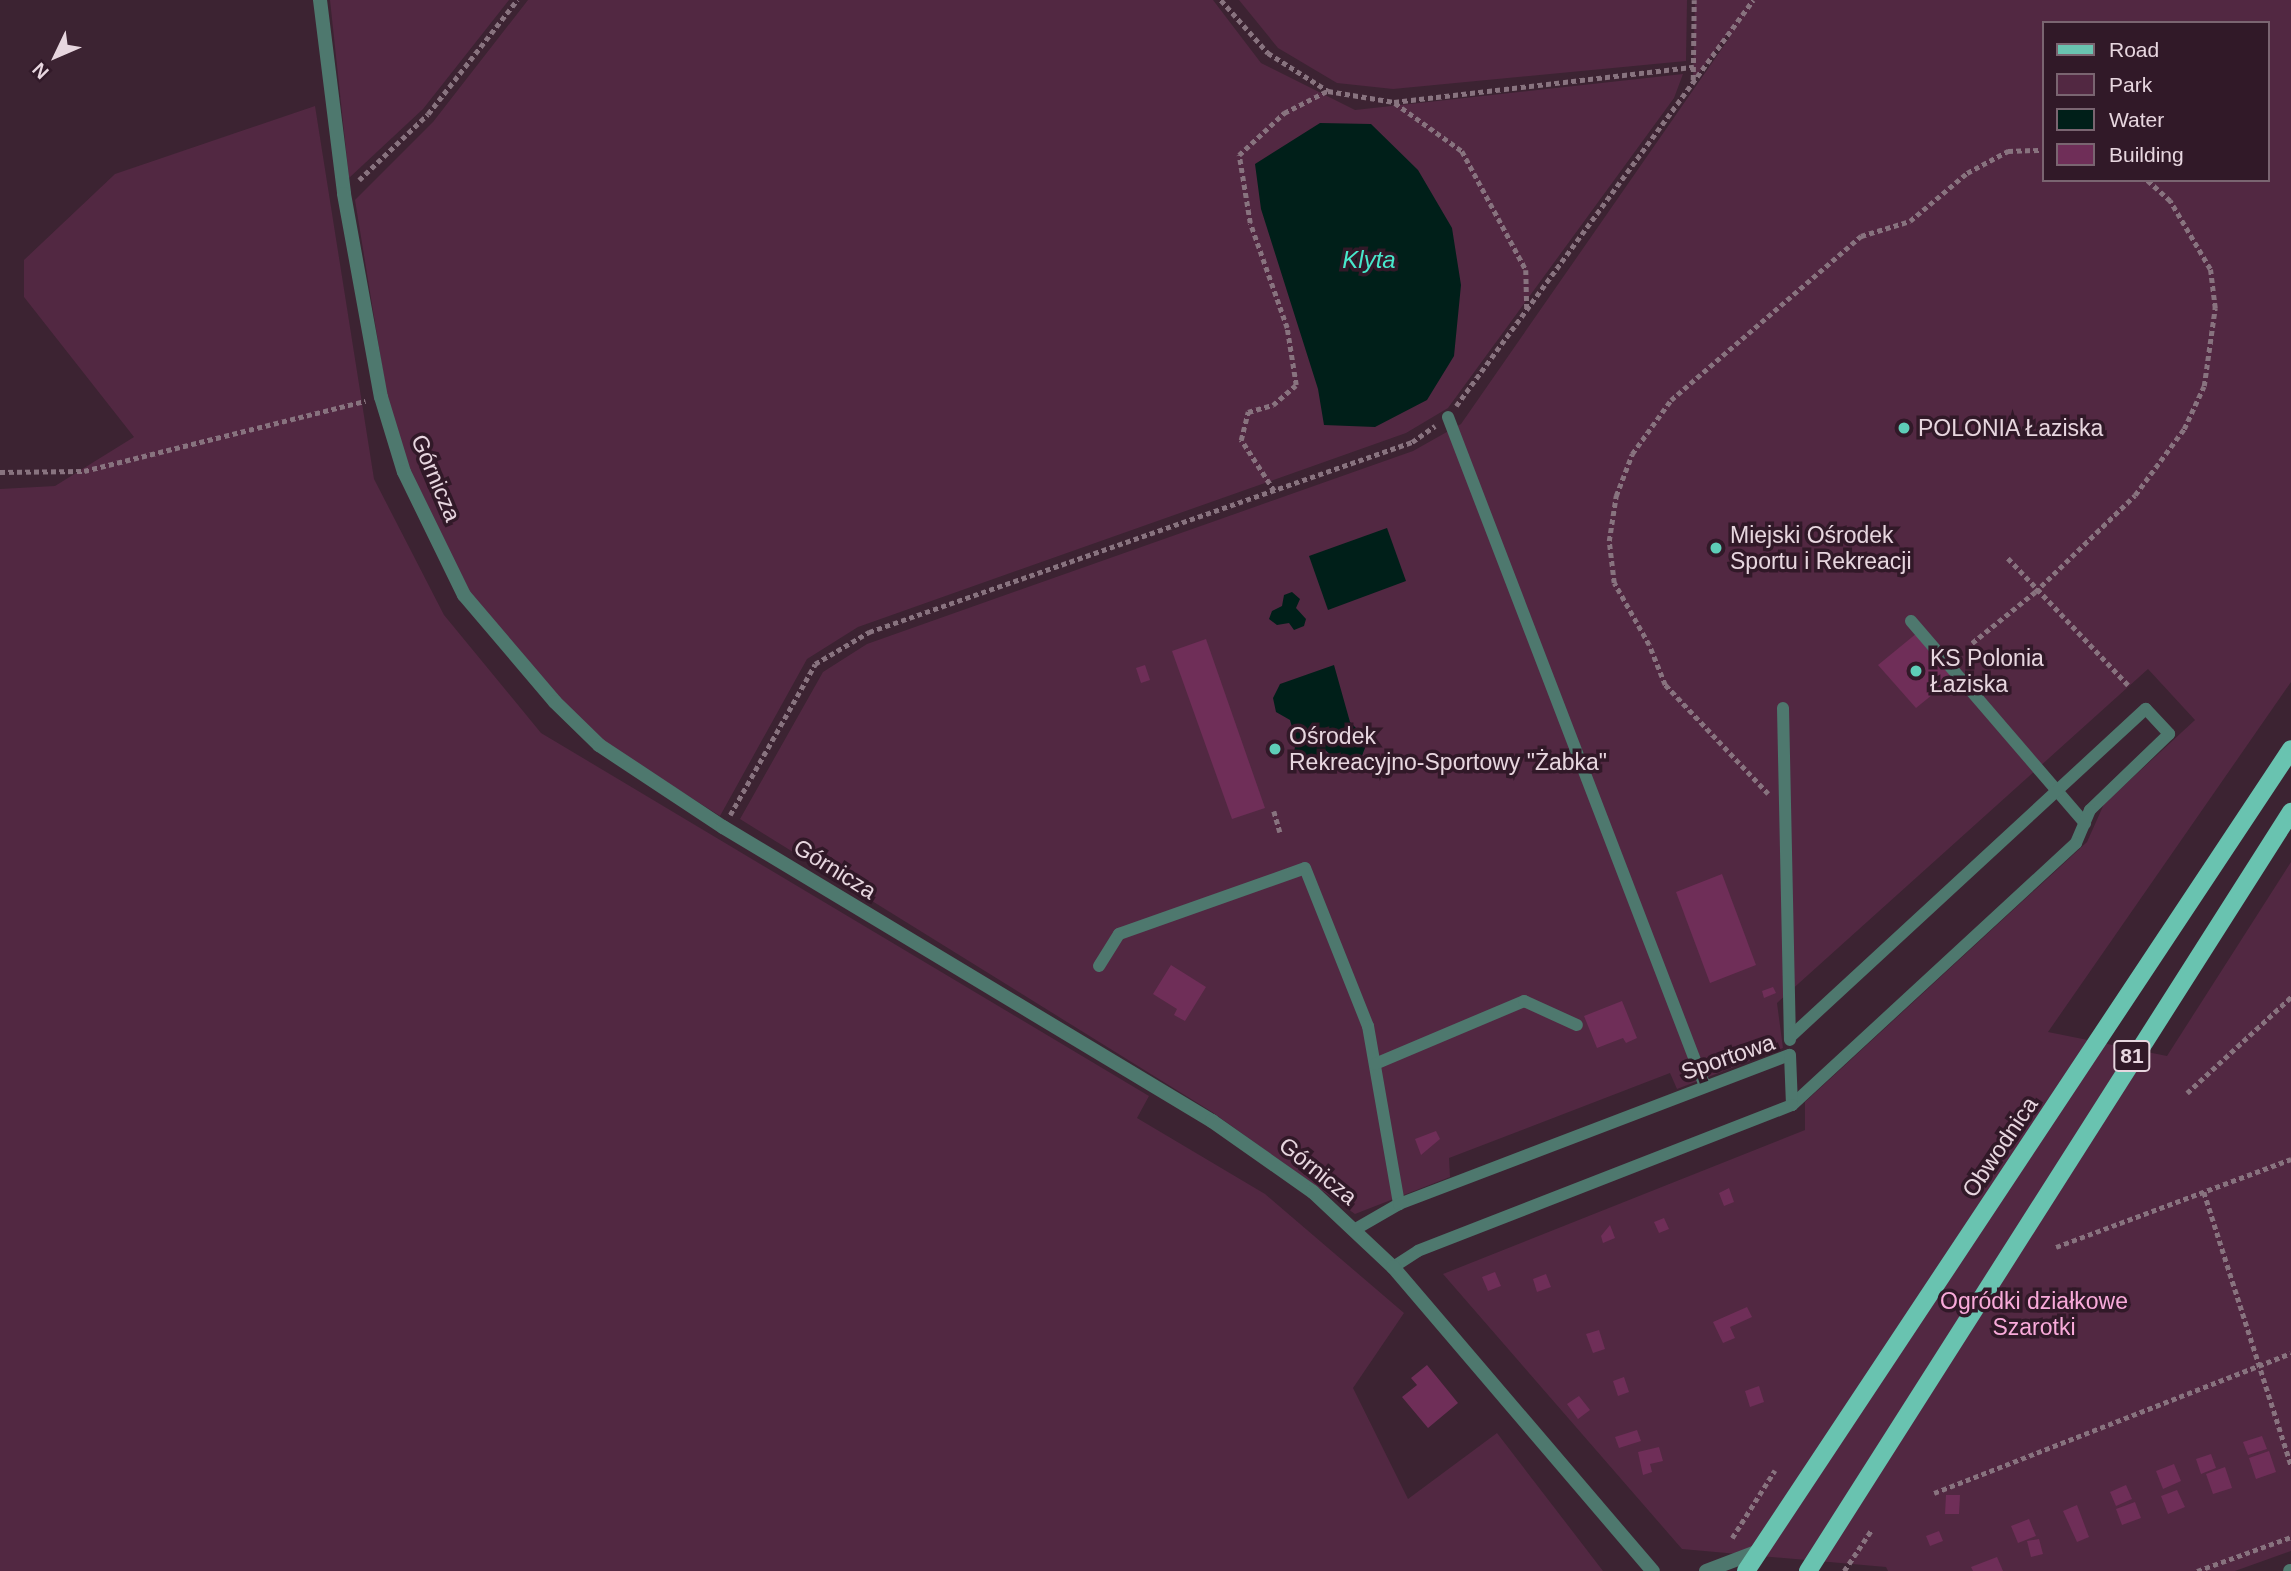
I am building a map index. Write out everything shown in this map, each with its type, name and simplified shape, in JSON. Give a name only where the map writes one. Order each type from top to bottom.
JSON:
[{"type":"main road","name":"Obwodnica","points":[[1746,1571],[2291,749]]},
{"type":"main road","name":"81","points":[[1808,1571],[2291,812]]},
{"type":"street","name":"Górnicza","points":[[320,0],[344,194],[381,397],[404,472],[464,595],[555,702],[600,745],[723,827],[1212,1121],[1313,1192],[1392,1267],[1653,1571]]},
{"type":"street","points":[[1706,1571],[1759,1551]]},
{"type":"lane","points":[[1448,417],[1705,1086]]},
{"type":"lane","points":[[1912,621],[2085,822]]},
{"type":"lane","points":[[1783,708],[1790,1055]]},
{"type":"lane","points":[[1392,1267],[1418,1251],[1792,1105],[2076,844],[2090,810],[2169,734],[2146,709],[1790,1037]]},
{"type":"lane","points":[[1098,966],[1119,934],[1305,868],[1368,1026],[1399,1204]]},
{"type":"lane","points":[[1375,1064],[1524,1001],[1577,1025]]},
{"type":"lane","name":"Sportowa","points":[[1354,1230],[1399,1204],[1790,1055],[1792,1105]]},
{"type":"path","points":[[344,194],[428,114],[517,0]]},
{"type":"path","points":[[1222,0],[1268,52],[1328,91],[1394,102],[1694,67]]},
{"type":"path","points":[[1693,81],[1694,0]]},
{"type":"path","points":[[723,827],[815,664],[870,632],[1412,442],[1448,417],[1753,0]]},
{"type":"path","points":[[1274,491],[1241,440],[1248,412],[1273,405],[1296,385],[1287,328],[1250,223],[1239,155],[1284,114],[1328,91]]},
{"type":"path","points":[[1394,102],[1461,151],[1526,270],[1527,311]]},
{"type":"path","points":[[1785,810],[1665,685],[1649,645],[1614,583],[1609,541],[1616,496],[1632,454],[1671,400],[1861,236],[1910,220],[1967,173],[2008,151],[2042,150]]},
{"type":"path","points":[[1972,643],[2035,592],[2095,537],[2156,470],[2185,429],[2204,386],[2215,309],[2210,269],[2170,201],[2149,182]]},
{"type":"path","points":[[0,472],[84,471],[381,397]]},
{"type":"path","points":[[2007,558],[2035,592],[2128,685]]},
{"type":"path","points":[[1274,811],[1280,832]]},
{"type":"path","points":[[2187,1093],[2291,997]]},
{"type":"path","points":[[2056,1247],[2291,1159]]},
{"type":"path","points":[[2204,1192],[2291,1465]]},
{"type":"path","points":[[1934,1493],[2291,1353]]},
{"type":"path","points":[[1732,1538],[1775,1470]]},
{"type":"path","points":[[1844,1571],[1872,1530]]},
{"type":"path","points":[[2197,1571],[2291,1537]]},
{"type":"green space","points":[[330,0],[509,0],[423,109],[349,178]]},
{"type":"green space","points":[[528,0],[1213,0],[1261,63],[1355,110],[1683,74],[1674,98],[1448,408],[1406,433],[858,627],[807,659],[720,816],[559,714],[466,600],[399,470],[355,200],[433,122]]},
{"type":"green space","points":[[1239,0],[1687,0],[1686,61],[1393,89],[1337,83],[1278,48]]},
{"type":"green space","name":"Miejski Ośrodek Sportu i Rekreacji","points":[[1695,0],[2291,0],[2291,682],[2048,1032],[2167,1056],[2291,862],[2291,1551],[2235,1571],[1888,1571],[1886,1567],[1682,1549],[1443,1274],[1805,1130],[1805,1102],[2087,842],[2104,804],[2195,720],[2148,669],[1777,1003],[1783,1048],[1677,1089],[1670,1073],[1449,1158],[1450,1177],[1355,1214],[1212,1112],[740,819],[823,672],[867,644],[1413,451],[1461,424],[1730,37],[1729,32],[1693,81]]},
{"type":"green space","points":[[315,106],[374,479],[444,615],[541,733],[1149,1096],[1137,1118],[1265,1194],[1404,1313],[1353,1388],[1408,1499],[1497,1433],[1603,1571],[0,1571],[0,489],[55,486],[134,437],[24,297],[24,260],[115,174]]},
{"type":"water","name":"Klyta","points":[[1320,123],[1371,124],[1418,170],[1452,228],[1461,285],[1454,356],[1427,400],[1375,427],[1324,425],[1318,389],[1261,209],[1255,164]]},
{"type":"water","points":[[1387,528],[1406,581],[1328,610],[1309,556]]},
{"type":"water","points":[[1292,592],[1300,599],[1296,608],[1306,619],[1304,626],[1294,630],[1289,623],[1277,625],[1269,619],[1272,611],[1282,606],[1284,595]]},
{"type":"water","points":[[1334,665],[1350,722],[1359,731],[1365,748],[1360,761],[1345,767],[1324,749],[1316,761],[1305,765],[1293,758],[1296,741],[1290,720],[1276,712],[1273,698],[1280,684]]},
{"type":"building","name":"KS Polonia Łaziska","points":[[1917,633],[1954,677],[1916,708],[1878,665]]},
{"type":"building","points":[[1206,639],[1265,808],[1232,819],[1172,651]]},
{"type":"building","points":[[1145,665],[1150,680],[1141,683],[1136,668]]},
{"type":"building","points":[[1722,874],[1756,965],[1710,983],[1676,892]]},
{"type":"building","points":[[1171,965],[1206,987],[1185,1021],[1174,1015],[1177,1009],[1153,994]]},
{"type":"building","points":[[1773,987],[1776,993],[1764,998],[1762,991]]},
{"type":"building","points":[[1622,1001],[1637,1038],[1626,1043],[1623,1038],[1597,1048],[1584,1016]]},
{"type":"building","points":[[1436,1131],[1440,1139],[1421,1155],[1415,1139]]},
{"type":"building","points":[[1729,1188],[1734,1202],[1724,1206],[1719,1193]]},
{"type":"building","points":[[1664,1218],[1669,1229],[1659,1233],[1654,1222]]},
{"type":"building","points":[[1610,1225],[1615,1238],[1603,1243],[1601,1236]]},
{"type":"building","points":[[1495,1272],[1501,1286],[1488,1291],[1482,1277]]},
{"type":"building","points":[[1546,1274],[1551,1287],[1537,1292],[1533,1279]]},
{"type":"building","points":[[1747,1307],[1752,1317],[1730,1327],[1735,1338],[1723,1343],[1713,1322]]},
{"type":"building","points":[[1599,1330],[1605,1349],[1593,1353],[1586,1334]]},
{"type":"building","points":[[1427,1365],[1458,1403],[1428,1428],[1402,1397],[1417,1385],[1411,1378]]},
{"type":"building","points":[[1624,1377],[1629,1392],[1618,1396],[1613,1381]]},
{"type":"building","points":[[1759,1386],[1764,1402],[1750,1407],[1745,1391]]},
{"type":"building","points":[[1579,1396],[1590,1410],[1578,1419],[1567,1404]]},
{"type":"building","points":[[1637,1430],[1641,1441],[1619,1448],[1615,1437]]},
{"type":"building","points":[[2262,1436],[2267,1449],[2248,1455],[2243,1442]]},
{"type":"building","points":[[1659,1447],[1663,1461],[1650,1464],[1652,1472],[1643,1475],[1638,1452]]},
{"type":"building","points":[[2269,1451],[2276,1472],[2256,1479],[2249,1458]]},
{"type":"building","points":[[2211,1454],[2216,1468],[2201,1474],[2196,1459]]},
{"type":"building","points":[[2174,1464],[2181,1481],[2163,1489],[2156,1471]]},
{"type":"building","points":[[2225,1467],[2232,1488],[2213,1494],[2206,1474]]},
{"type":"building","points":[[2126,1485],[2132,1499],[2116,1506],[2110,1492]]},
{"type":"building","points":[[2177,1490],[2185,1507],[2168,1514],[2161,1496]]},
{"type":"building","points":[[1946,1495],[1960,1495],[1959,1514],[1945,1514]]},
{"type":"building","points":[[2135,1502],[2141,1518],[2122,1525],[2116,1509]]},
{"type":"building","points":[[2077,1505],[2089,1537],[2077,1542],[2063,1511]]},
{"type":"building","points":[[2029,1519],[2036,1536],[2018,1543],[2011,1526]]},
{"type":"building","points":[[1939,1531],[1943,1541],[1930,1546],[1926,1536]]},
{"type":"building","points":[[2039,1539],[2043,1554],[2031,1557],[2027,1541]]},
{"type":"building","points":[[1997,1557],[2003,1571],[1973,1571],[1971,1567]]},
{"type":"place","name":"POLONIA Łaziska","points":[[1904,428]]},
{"type":"place","name":"Miejski Ośrodek Sportu i Rekreacji","points":[[1716,548]]},
{"type":"place","name":"KS Polonia Łaziska","points":[[1916,671]]},
{"type":"place","name":"Ośrodek Rekreacyjno-Sportowy \"Żabka\"","points":[[1275,749]]},
{"type":"park label","name":"Ogródki działkowe Szarotki","points":[[2034,1314]]}]
